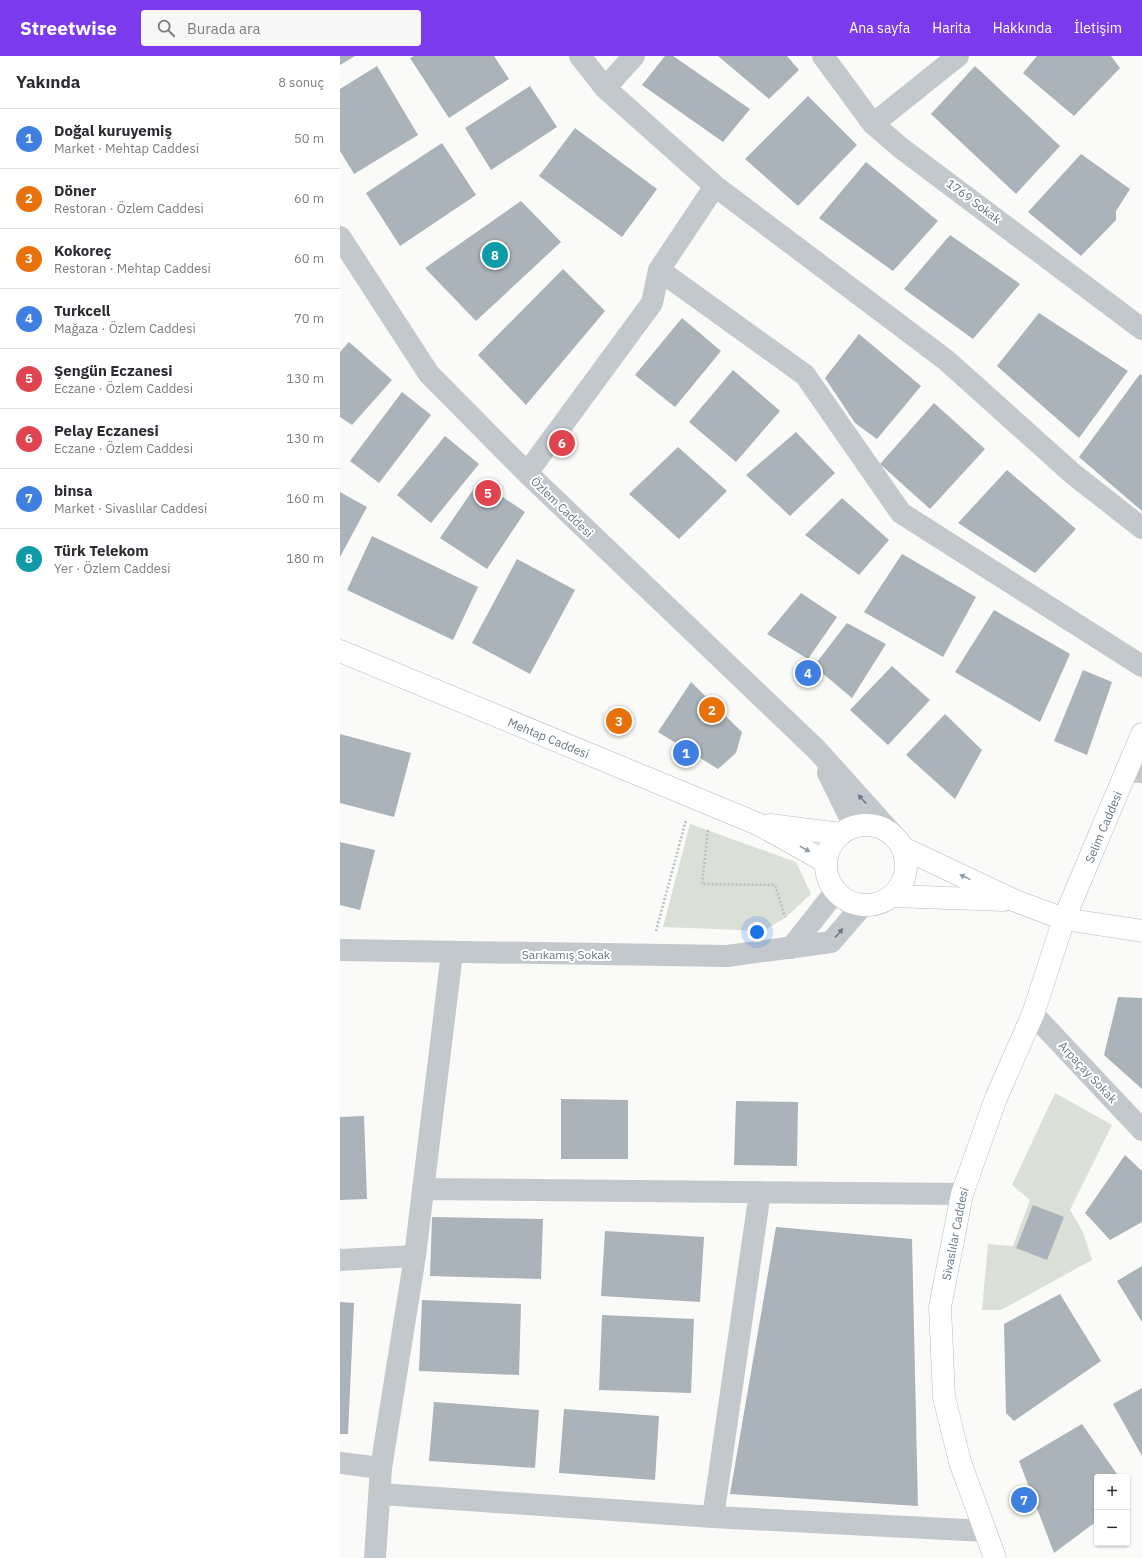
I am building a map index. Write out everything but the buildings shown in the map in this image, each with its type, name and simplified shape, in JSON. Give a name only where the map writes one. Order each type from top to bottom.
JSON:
[{"type":"main road","name":"Mehtap Caddesi","points":[[340,651],[758,824]]},
{"type":"main road","name":"Selim Caddesi","points":[[1064,919],[1134,771],[1142,734]]},
{"type":"main road","points":[[758,824],[847,830],[866,824],[878,826],[888,831],[900,843],[1013,900],[1064,919],[1142,931]]},
{"type":"main road","points":[[758,824],[826,862]]},
{"type":"main road","points":[[847,830],[834,842],[826,862],[830,882],[836,891],[853,903],[874,905],[892,896],[901,886],[906,874],[906,860],[900,843]]},
{"type":"main road","points":[[892,896],[1013,900]]},
{"type":"main road","name":"Sivaslılar Caddesi","points":[[995,1558],[960,1462],[944,1397],[940,1307],[962,1194],[996,1098],[1033,1014],[1064,919]]},
{"type":"street","points":[[580,56],[605,88],[715,186],[946,360],[1073,474],[1142,528]]},
{"type":"street","points":[[605,88],[634,56]]},
{"type":"street","name":"1769 Sokak","points":[[823,56],[873,124],[901,148],[1142,329]]},
{"type":"street","points":[[873,124],[958,56]]},
{"type":"street","points":[[527,473],[652,303],[659,270],[715,186]]},
{"type":"street","name":"Özlem Caddesi","points":[[340,237],[429,374],[527,473],[817,750],[900,843]]},
{"type":"street","points":[[659,270],[805,375],[901,513],[1142,666]]},
{"type":"street","points":[[817,750],[847,830]]},
{"type":"street","points":[[791,948],[836,891]]},
{"type":"street","name":"Sarıkamış Sokak","points":[[340,950],[452,953],[726,956],[831,942],[863,905]]},
{"type":"street","points":[[376,1558],[380,1468],[415,1256],[452,953]]},
{"type":"street","name":"Arpaçay Sokak","points":[[1033,1014],[1142,1130]]},
{"type":"street","points":[[423,1189],[962,1194]]},
{"type":"street","points":[[713,1517],[760,1192]]},
{"type":"street","points":[[340,1260],[415,1256]]},
{"type":"street","points":[[340,1463],[380,1468]]},
{"type":"street","points":[[380,1494],[713,1517],[985,1531]]},
{"type":"path","points":[[701,800],[702,884],[775,885],[785,918]]},
{"type":"path","points":[[650,954],[701,800]]},
{"type":"shaded area","points":[[690,824],[796,862],[811,894],[785,918],[763,931],[663,927]]},
{"type":"shaded area","points":[[1055,1093],[1112,1125],[1070,1210],[1083,1232],[1092,1260],[1001,1310],[982,1310],[988,1244],[1013,1246],[1030,1200],[1012,1185]]},
{"type":"place","name":"Türk Telekom","points":[[495,255]]},
{"type":"place","name":"Pelay Eczanesi","points":[[562,443]]},
{"type":"place","name":"Şengün Eczanesi","points":[[488,493]]},
{"type":"place","name":"Turkcell","points":[[808,673]]},
{"type":"place","name":"Döner","points":[[712,710]]},
{"type":"place","name":"Kokoreç","points":[[619,721]]},
{"type":"place","name":"Doğal kuruyemiş","points":[[686,753]]},
{"type":"place","name":"binsa","points":[[1024,1500]]}]
